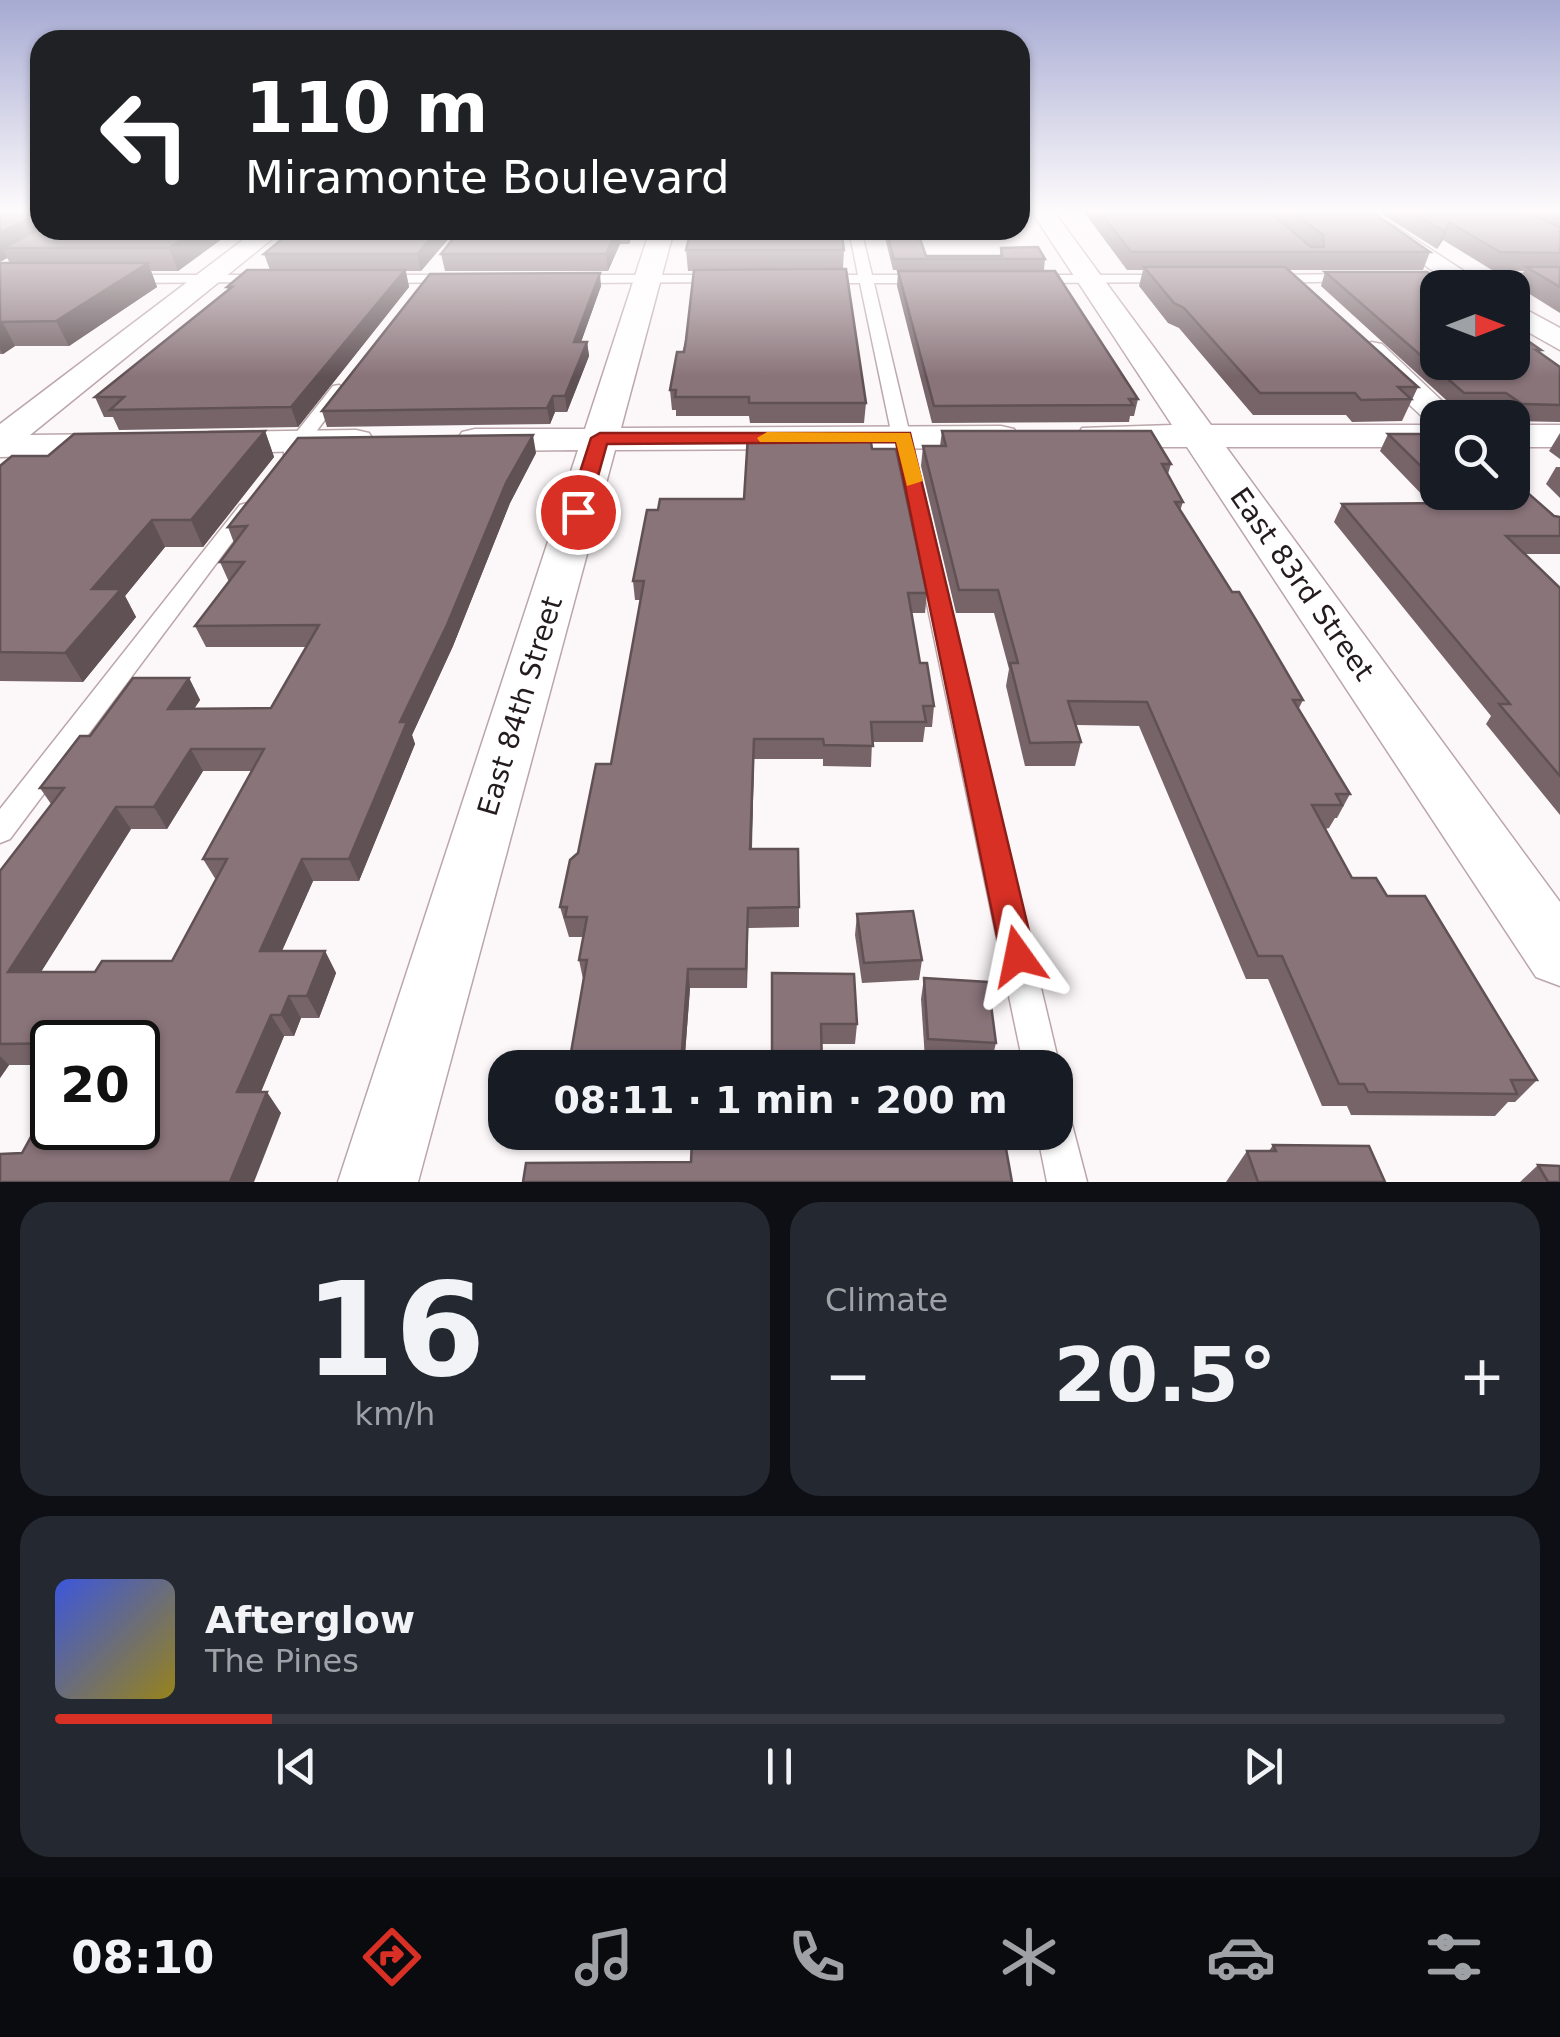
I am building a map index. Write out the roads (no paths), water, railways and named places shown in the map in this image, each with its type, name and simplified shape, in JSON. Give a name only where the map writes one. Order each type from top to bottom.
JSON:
[{"type":"street","points":[[0,444],[223,267]]},
{"type":"street","name":"East 84th Street","points":[[378,1182],[651,267]]},
{"type":"street","name":"East 83rd Street","points":[[1082,267],[1560,956]]},
{"type":"street","points":[[1292,279],[1319,304]]},
{"type":"street","points":[[1530,321],[1560,340]]},
{"type":"street","points":[[1347,329],[1424,400]]},
{"type":"street","points":[[449,440],[1420,436]]},
{"type":"street","points":[[1530,436],[1560,436]]},
{"type":"street","points":[[0,444],[392,441]]},
{"type":"lane","points":[[403,308],[435,267]]},
{"type":"lane","points":[[863,267],[1038,1050]]},
{"type":"lane","points":[[1256,279],[1367,278]]},
{"type":"lane","points":[[1386,278],[1420,280]]},
{"type":"lane","points":[[1530,279],[1560,278]]},
{"type":"lane","points":[[113,279],[287,279]]},
{"type":"lane","points":[[367,279],[482,279]]},
{"type":"lane","points":[[555,279],[735,279]]},
{"type":"lane","points":[[810,279],[946,279]]},
{"type":"lane","points":[[1025,279],[1183,279]]},
{"type":"lane","points":[[0,832],[357,368]]},
{"type":"lane","points":[[1060,1150],[1067,1182]]}]
